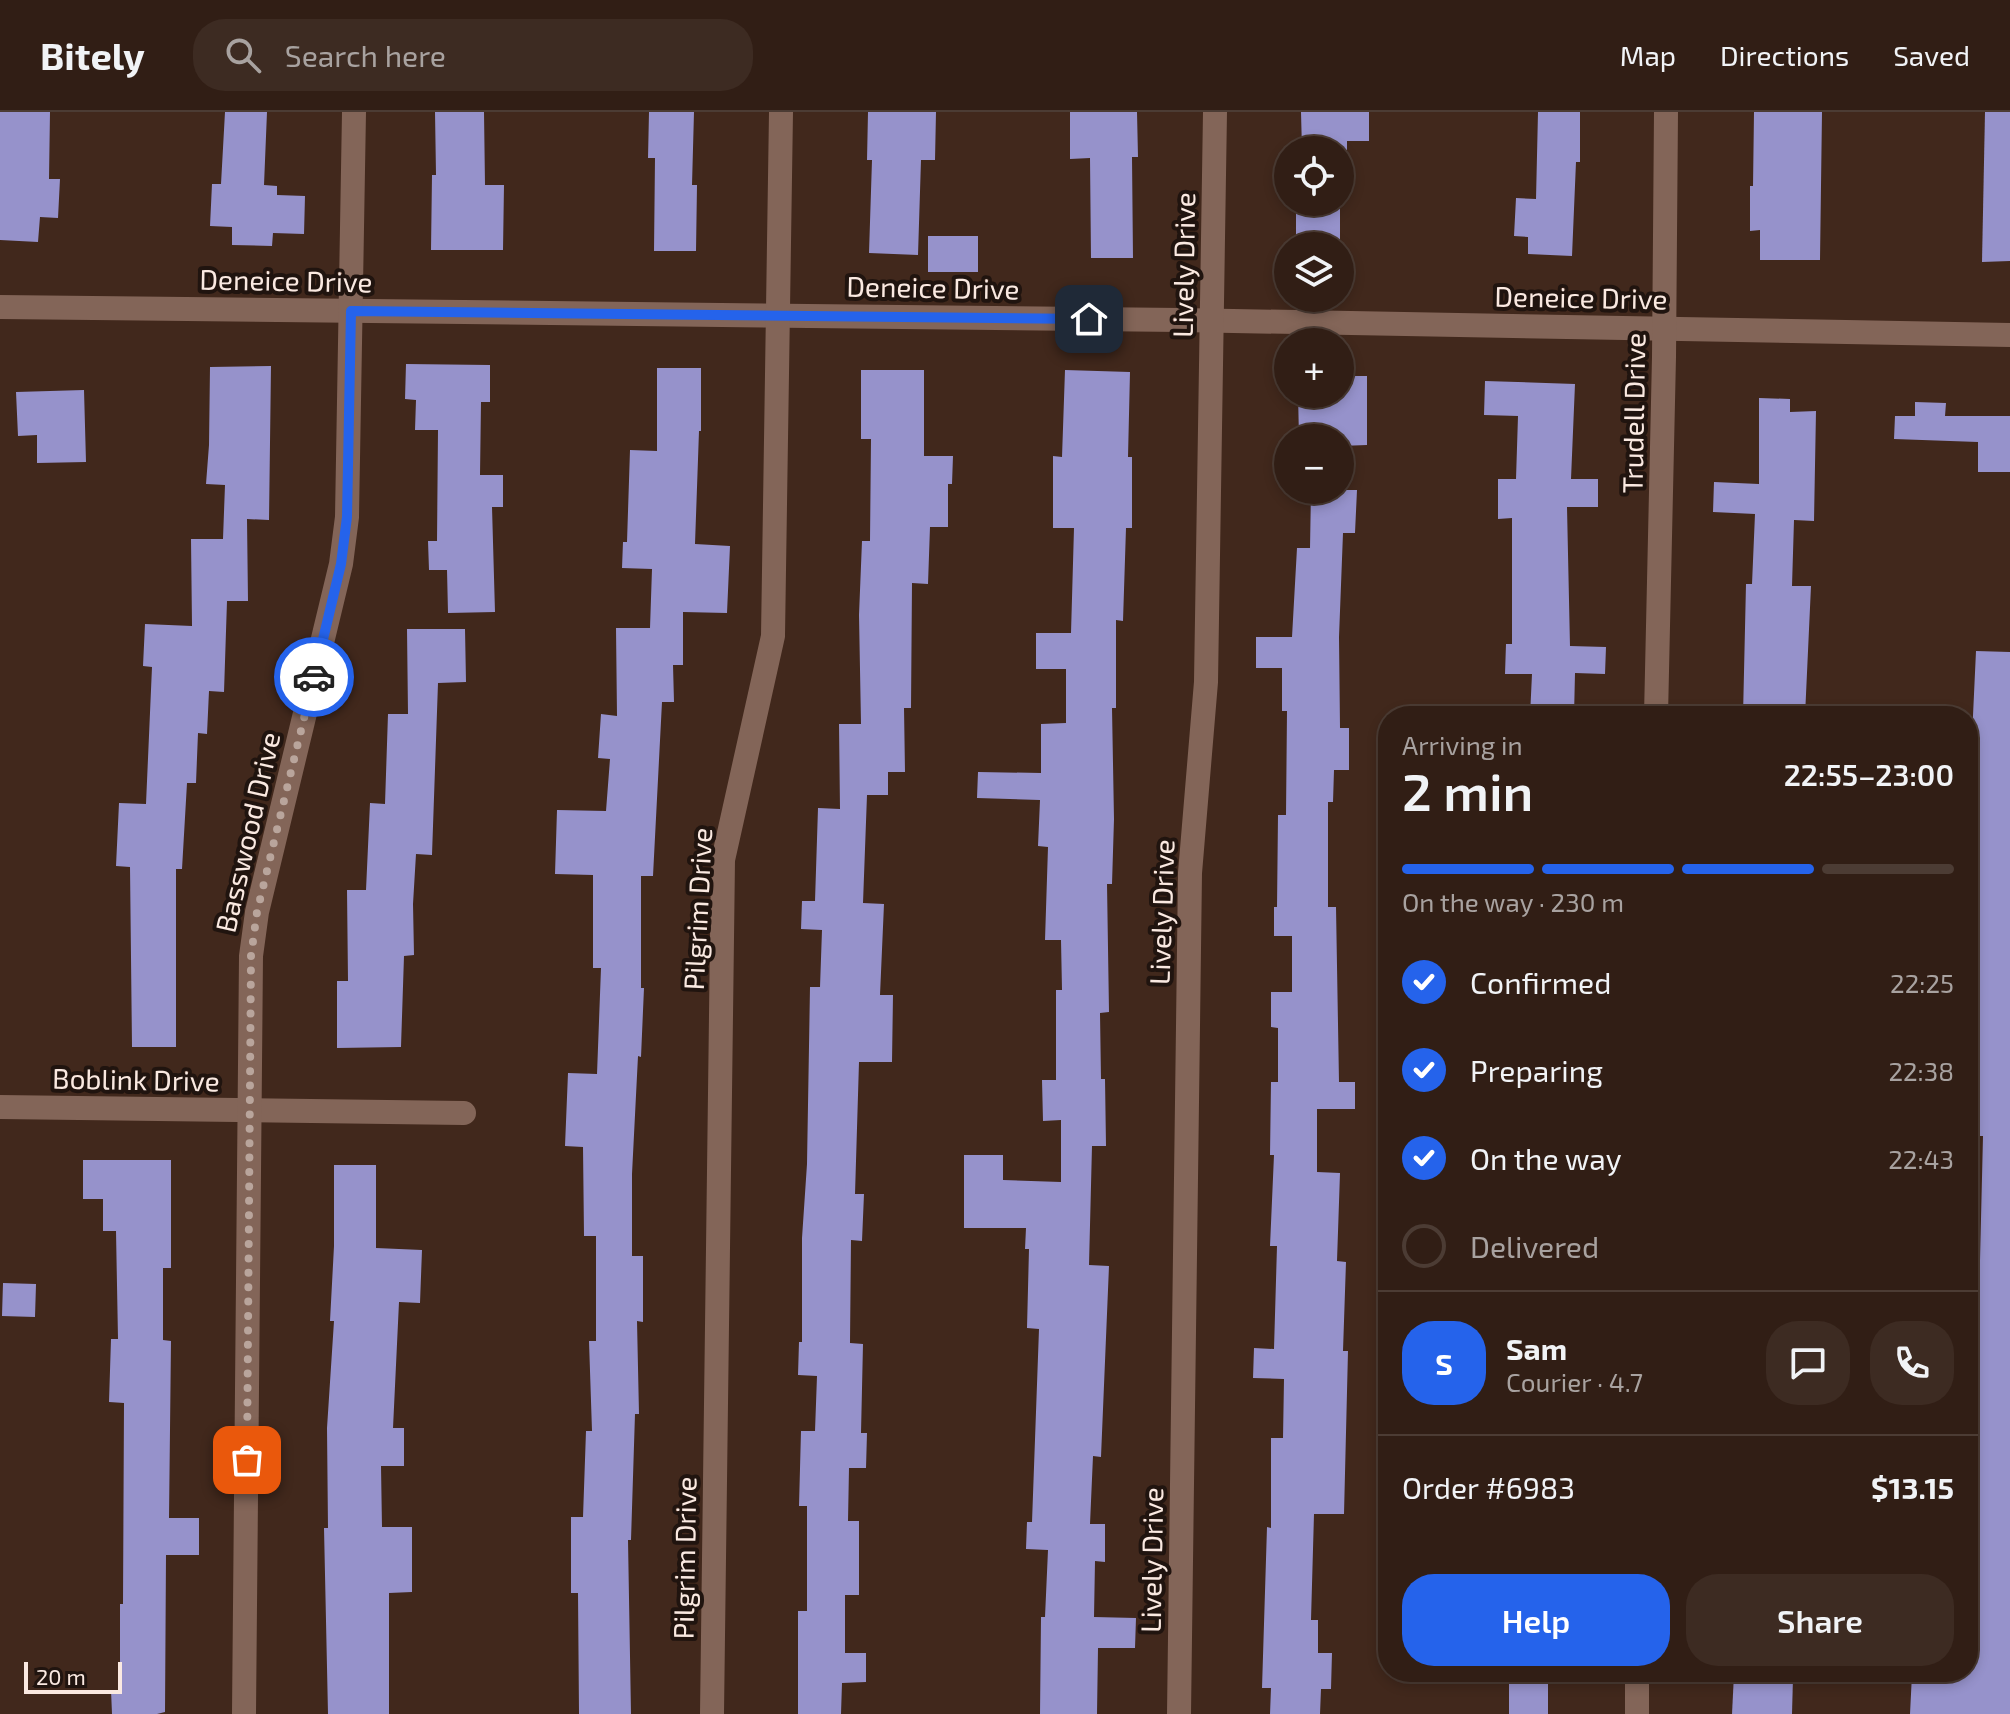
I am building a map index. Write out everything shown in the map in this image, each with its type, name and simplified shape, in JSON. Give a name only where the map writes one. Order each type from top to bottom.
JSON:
[{"type":"street","name":"Basswood Drive","points":[[244,1714],[251,956],[257,912],[343,548],[347,517],[354,112]]},
{"type":"street","name":"Pilgrim Drive","points":[[712,1714],[723,860],[773,636],[781,112]]},
{"type":"street","name":"Lively Drive","points":[[1179,1714],[1190,873],[1206,682],[1215,112]]},
{"type":"street","name":"Trudell Drive","points":[[1656,706],[1665,328],[1666,112]]},
{"type":"street","name":"Deneice Drive","points":[[0,307],[1212,320],[2010,335]]},
{"type":"street","name":"Boblink Drive","points":[[0,1107],[464,1113]]},
{"type":"street","points":[[1637,1682],[1637,1714]]},
{"type":"building","points":[[0,112],[50,112],[49,179],[60,179],[58,218],[40,217],[38,242],[0,240]]},
{"type":"building","points":[[225,112],[267,112],[264,185],[277,186],[277,195],[305,196],[304,234],[273,233],[272,246],[232,245],[232,227],[210,226],[212,184],[221,184]]},
{"type":"building","points":[[435,112],[484,112],[485,185],[504,185],[503,250],[431,250],[432,175],[436,175]]},
{"type":"building","points":[[649,112],[694,112],[692,185],[697,185],[696,251],[654,251],[655,158],[648,158]]},
{"type":"building","points":[[868,112],[936,112],[935,160],[921,160],[918,255],[869,253],[872,160],[867,160]]},
{"type":"building","points":[[1070,112],[1137,112],[1138,157],[1132,157],[1133,258],[1091,258],[1090,158],[1070,159]]},
{"type":"building","points":[[1301,112],[1369,112],[1369,141],[1354,141],[1354,136],[1302,136]]},
{"type":"building","points":[[1538,112],[1580,112],[1580,162],[1576,162],[1572,256],[1528,254],[1528,237],[1514,236],[1516,198],[1536,199]]},
{"type":"building","points":[[1754,112],[1822,112],[1820,260],[1760,260],[1760,230],[1750,231]]},
{"type":"building","points":[[1985,112],[2010,112],[2010,261],[1982,262]]},
{"type":"building","points":[[1296,216],[1340,216],[1340,232],[1296,232]]},
{"type":"building","points":[[928,236],[978,236],[978,272],[928,272]]},
{"type":"building","points":[[406,364],[490,365],[490,402],[481,402],[480,475],[503,475],[503,507],[492,507],[495,612],[448,613],[447,570],[429,570],[428,541],[437,541],[438,430],[415,430],[416,400],[405,399]]},
{"type":"building","points":[[271,366],[269,520],[247,519],[248,601],[227,601],[224,692],[209,691],[207,734],[198,733],[196,783],[187,783],[182,869],[176,869],[176,1047],[132,1047],[130,867],[116,866],[119,803],[146,804],[152,667],[143,666],[145,624],[192,626],[191,539],[223,539],[225,485],[206,484],[210,367]]},
{"type":"building","points":[[657,368],[701,368],[695,544],[730,546],[727,613],[683,612],[683,665],[673,665],[674,702],[662,702],[653,876],[641,876],[641,988],[644,988],[632,1174],[632,1256],[643,1256],[643,1322],[637,1321],[639,1414],[635,1414],[631,1540],[628,1540],[631,1714],[579,1714],[578,1593],[571,1593],[571,1517],[583,1517],[586,1431],[592,1431],[589,1341],[596,1341],[596,1236],[584,1236],[583,1147],[565,1146],[568,1073],[597,1074],[601,968],[593,968],[593,875],[555,874],[557,810],[606,811],[610,759],[598,758],[601,714],[617,716],[616,628],[650,628],[652,569],[622,568],[623,542],[627,542],[630,450],[657,451]]},
{"type":"building","points":[[861,370],[924,370],[924,456],[953,456],[952,484],[948,484],[948,527],[930,527],[928,584],[912,583],[911,708],[904,708],[905,772],[888,772],[888,795],[867,795],[863,903],[884,904],[880,995],[893,995],[892,1062],[859,1062],[855,1194],[864,1194],[862,1241],[851,1240],[850,1343],[863,1344],[861,1433],[867,1433],[866,1468],[849,1468],[848,1521],[859,1521],[859,1595],[845,1595],[845,1653],[866,1653],[866,1682],[842,1683],[841,1714],[798,1714],[798,1611],[807,1611],[807,1506],[799,1506],[801,1431],[815,1431],[817,1376],[798,1375],[799,1342],[802,1342],[802,1238],[807,1164],[810,987],[820,987],[822,930],[801,929],[802,901],[815,901],[818,808],[840,809],[839,724],[861,724],[859,615],[862,541],[870,541],[871,439],[861,439]]},
{"type":"building","points":[[1065,370],[1130,372],[1128,457],[1132,457],[1132,528],[1126,528],[1123,621],[1116,620],[1116,708],[1112,708],[1112,884],[1107,884],[1109,1012],[1100,1013],[1106,1146],[1092,1146],[1089,1265],[1109,1266],[1101,1457],[1093,1456],[1090,1524],[1105,1524],[1105,1562],[1095,1561],[1094,1617],[1136,1618],[1135,1648],[1098,1648],[1097,1714],[1040,1714],[1041,1617],[1045,1617],[1048,1550],[1026,1549],[1027,1522],[1032,1522],[1039,1329],[1027,1328],[1029,1249],[1025,1249],[1026,1228],[964,1228],[964,1155],[1003,1155],[1003,1180],[1061,1182],[1061,1120],[1043,1121],[1042,1080],[1056,1080],[1056,990],[1062,990],[1061,940],[1045,940],[1048,847],[1038,846],[1040,800],[977,798],[978,772],[1041,773],[1041,724],[1066,723],[1066,669],[1036,669],[1036,633],[1071,633],[1074,528],[1053,528],[1053,456],[1062,457]]},
{"type":"building","points":[[1354,376],[1367,376],[1367,445],[1354,445],[1354,424],[1299,424],[1298,408],[1354,408]]},
{"type":"building","points":[[1485,381],[1575,384],[1571,479],[1598,479],[1598,507],[1567,507],[1570,646],[1606,647],[1605,674],[1575,673],[1574,706],[1530,706],[1532,674],[1505,674],[1506,644],[1512,644],[1512,518],[1498,519],[1498,479],[1516,479],[1518,416],[1484,415]]},
{"type":"building","points":[[84,390],[86,462],[37,463],[37,435],[18,436],[16,392]]},
{"type":"building","points":[[1759,398],[1790,399],[1790,412],[1816,411],[1814,521],[1794,520],[1792,586],[1811,586],[1805,706],[1743,706],[1746,584],[1752,584],[1755,514],[1713,512],[1714,482],[1759,484]]},
{"type":"building","points":[[1915,402],[1946,403],[1945,416],[2010,416],[2010,472],[1978,472],[1978,442],[1894,439],[1895,416],[1915,416]]},
{"type":"building","points":[[1354,490],[1357,490],[1355,533],[1343,533],[1339,637],[1340,728],[1349,728],[1349,770],[1334,770],[1333,802],[1328,802],[1328,907],[1336,907],[1339,1082],[1355,1082],[1355,1109],[1317,1109],[1317,1172],[1340,1173],[1337,1261],[1346,1262],[1343,1351],[1348,1351],[1344,1514],[1314,1514],[1311,1620],[1318,1620],[1318,1653],[1332,1653],[1331,1689],[1321,1689],[1320,1714],[1270,1714],[1271,1688],[1262,1688],[1267,1527],[1271,1528],[1271,1438],[1283,1438],[1284,1379],[1253,1378],[1254,1348],[1274,1349],[1277,1246],[1270,1246],[1274,1155],[1270,1155],[1271,1082],[1278,1082],[1278,1028],[1271,1027],[1271,992],[1292,992],[1292,936],[1274,936],[1278,815],[1286,815],[1287,711],[1282,711],[1282,668],[1256,668],[1256,637],[1292,637],[1297,548],[1310,548],[1311,504],[1354,504]]},
{"type":"building","points":[[407,629],[465,629],[466,682],[438,683],[432,855],[416,854],[414,955],[404,956],[401,1047],[337,1048],[337,981],[348,981],[347,890],[366,890],[370,803],[385,804],[388,714],[408,714]]},
{"type":"building","points":[[1976,651],[2010,652],[2010,1714],[1910,1714],[1912,1682],[1978,1682],[1978,1260],[1983,1136],[1978,1136],[1978,706],[1973,706]]},
{"type":"building","points":[[83,1160],[171,1160],[171,1268],[163,1268],[163,1340],[171,1341],[169,1518],[199,1518],[199,1555],[166,1555],[165,1712],[157,1714],[112,1714],[111,1690],[120,1690],[120,1604],[123,1604],[124,1403],[109,1402],[111,1339],[118,1339],[116,1231],[103,1231],[103,1199],[83,1199]]},
{"type":"building","points":[[334,1165],[376,1165],[376,1248],[422,1250],[420,1303],[399,1302],[393,1428],[404,1428],[404,1466],[381,1466],[382,1527],[412,1527],[412,1592],[389,1593],[389,1714],[328,1714],[324,1528],[328,1528],[327,1428],[334,1321],[330,1321]]},
{"type":"building","points":[[3,1283],[36,1284],[35,1317],[2,1316]]},
{"type":"building","points":[[1509,1682],[1548,1682],[1548,1714],[1509,1714]]},
{"type":"building","points":[[1734,1682],[1793,1682],[1792,1714],[1732,1714]]},
{"type":"way so far","points":[[247,1460],[251,956],[257,912],[314,677]]},
{"type":"route","points":[[314,677],[341,564],[347,517],[351,311],[1089,319]]}]
